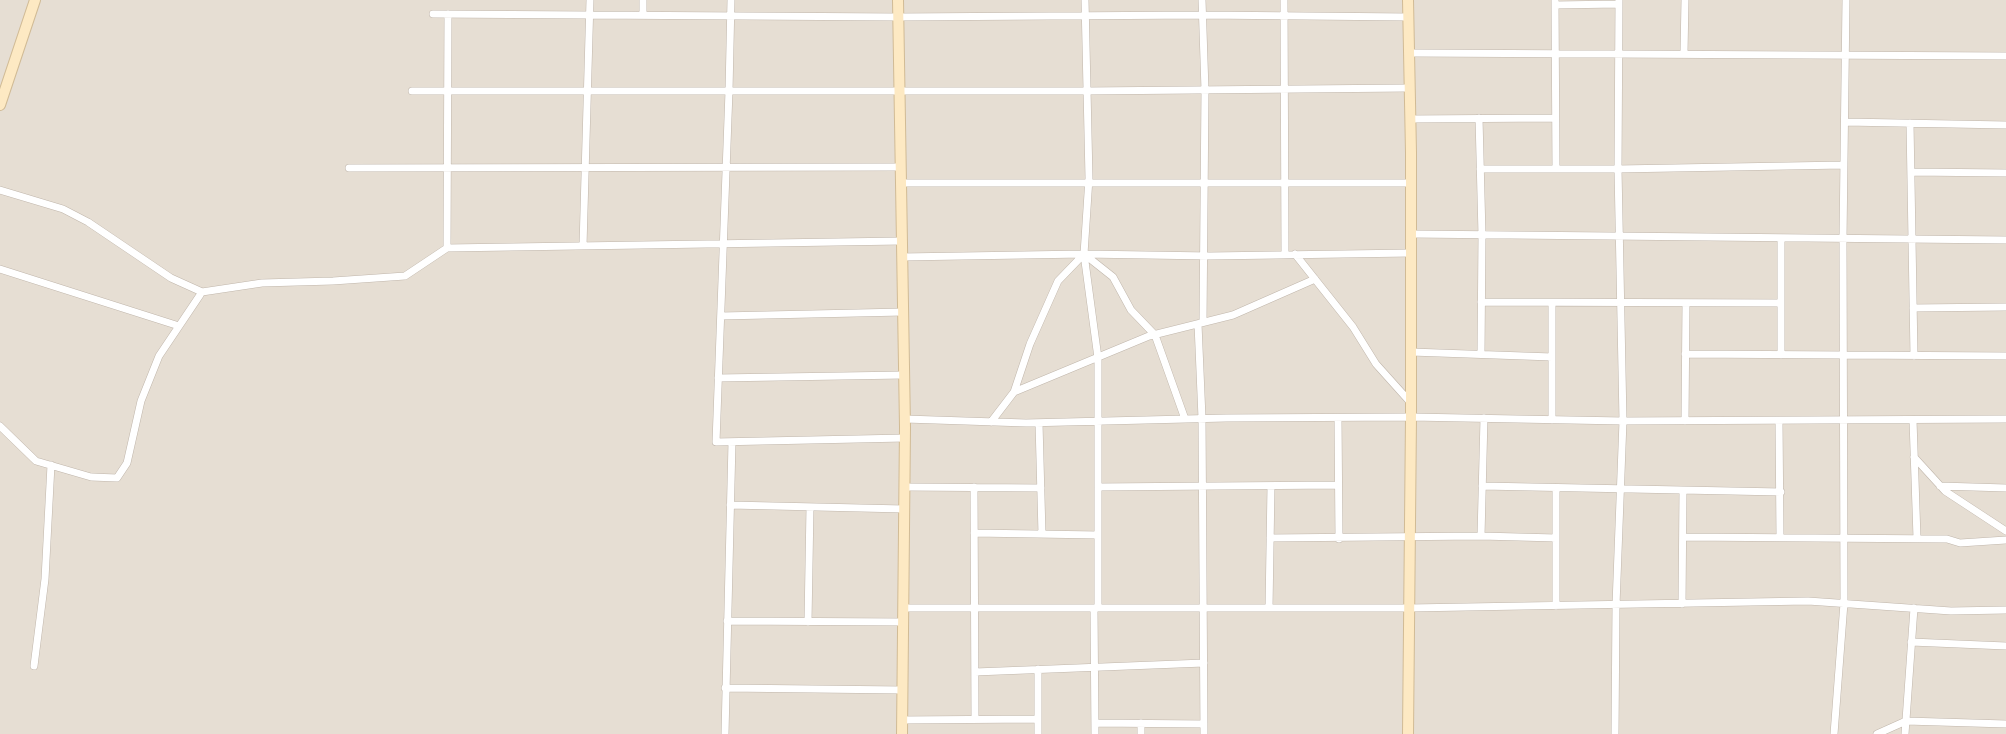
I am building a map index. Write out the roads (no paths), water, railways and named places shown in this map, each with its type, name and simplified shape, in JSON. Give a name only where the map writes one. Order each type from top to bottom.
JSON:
[{"type":"street","points":[[0,105],[3,85],[35,0]]},
{"type":"street","points":[[583,246],[590,0]]},
{"type":"street","points":[[643,0],[643,15]]},
{"type":"street","points":[[731,0],[716,442],[905,438]]},
{"type":"street","points":[[898,0],[905,419],[902,734]]},
{"type":"street","points":[[1086,0],[1088,183],[1084,254],[1098,358],[1098,535],[1094,667],[1095,734]]},
{"type":"street","points":[[1202,0],[1205,90],[1205,256],[1201,323],[1204,734]]},
{"type":"street","points":[[1284,0],[1285,254]]},
{"type":"street","points":[[1408,0],[1411,183],[1410,608],[1408,734]]},
{"type":"street","points":[[1684,53],[1685,0]]},
{"type":"street","points":[[1834,734],[1844,603],[1843,238],[1846,0]]},
{"type":"street","points":[[1556,169],[1555,3],[1619,2],[1620,52],[1618,169],[1622,421],[1616,605],[1615,734]]},
{"type":"street","points":[[433,14],[898,17],[1203,15],[1408,17]]},
{"type":"street","points":[[447,248],[448,14]]},
{"type":"street","points":[[1409,53],[1620,52],[2006,56]]},
{"type":"street","points":[[412,91],[1087,91],[1410,88]]},
{"type":"street","points":[[1479,118],[1482,235],[1481,353]]},
{"type":"street","points":[[1410,119],[1556,118]]},
{"type":"street","points":[[1845,122],[2006,125]]},
{"type":"street","points":[[1910,123],[1914,356]]},
{"type":"street","points":[[1480,168],[1618,169],[1844,165]]},
{"type":"street","points":[[349,168],[901,167]]},
{"type":"street","points":[[1911,172],[2006,172]]},
{"type":"street","points":[[901,183],[1411,183]]},
{"type":"street","points":[[0,190],[63,209],[88,222],[172,278],[202,292],[262,283],[333,281],[404,276],[447,248],[902,241]]},
{"type":"street","points":[[1411,234],[2006,240]]},
{"type":"street","points":[[1781,238],[1781,355]]},
{"type":"street","points":[[902,258],[1084,254],[1205,256],[1411,253]]},
{"type":"street","points":[[1084,254],[1113,277],[1131,310],[1155,335],[1185,419]]},
{"type":"street","points":[[991,422],[1014,392],[1030,344],[1058,281],[1084,254]]},
{"type":"street","points":[[1295,254],[1353,327],[1376,364],[1411,403]]},
{"type":"street","points":[[0,269],[179,326]]},
{"type":"street","points":[[1014,392],[1155,335],[1233,315],[1315,279]]},
{"type":"street","points":[[0,426],[36,461],[91,476],[117,478],[127,463],[142,401],[159,356],[202,292]]},
{"type":"street","points":[[1481,302],[1621,304],[1781,303]]},
{"type":"street","points":[[1552,303],[1552,420]]},
{"type":"street","points":[[1685,421],[1686,304]]},
{"type":"street","points":[[1913,308],[2006,307]]},
{"type":"street","points":[[721,316],[903,312]]},
{"type":"street","points":[[1411,352],[1481,353],[1552,357]]},
{"type":"street","points":[[1686,354],[2006,356]]},
{"type":"street","points":[[718,378],[904,375]]},
{"type":"street","points":[[905,419],[1039,423],[1202,418],[1411,417],[1622,421],[2006,419]]},
{"type":"street","points":[[1338,418],[1339,539]]},
{"type":"street","points":[[1481,536],[1484,418]]},
{"type":"street","points":[[1779,420],[1781,492],[1780,537]]},
{"type":"street","points":[[1914,420],[1917,538]]},
{"type":"street","points":[[1039,423],[1042,534]]},
{"type":"street","points":[[725,734],[732,442]]},
{"type":"street","points":[[1914,457],[1945,491],[2006,532]]},
{"type":"street","points":[[34,666],[45,579],[51,465]]},
{"type":"street","points":[[1098,487],[1338,485]]},
{"type":"street","points":[[1269,608],[1271,486]]},
{"type":"street","points":[[1482,486],[1620,490],[1781,492]]},
{"type":"street","points":[[1940,486],[2006,488]]},
{"type":"street","points":[[904,487],[1041,488]]},
{"type":"street","points":[[974,488],[975,719]]},
{"type":"street","points":[[1556,488],[1556,606]]},
{"type":"street","points":[[1682,604],[1683,491]]},
{"type":"street","points":[[730,505],[904,509]]},
{"type":"street","points":[[808,622],[810,507]]},
{"type":"street","points":[[974,533],[1098,535]]},
{"type":"street","points":[[1270,538],[1339,539],[1481,536],[1556,538]]},
{"type":"street","points":[[1683,537],[1947,538],[1960,543],[2006,540]]},
{"type":"street","points":[[903,608],[1410,608],[1808,601],[1951,611],[2006,610]]},
{"type":"street","points":[[1905,734],[1914,608]]},
{"type":"street","points":[[727,622],[903,622]]},
{"type":"street","points":[[1911,642],[2006,646]]},
{"type":"street","points":[[975,672],[1204,663]]},
{"type":"street","points":[[1038,669],[1038,734]]},
{"type":"street","points":[[725,688],[902,690]]},
{"type":"street","points":[[902,720],[1038,719]]},
{"type":"street","points":[[1877,734],[1906,721],[2006,724]]},
{"type":"street","points":[[1095,723],[1204,724]]},
{"type":"street","points":[[1141,723],[1141,734]]}]
